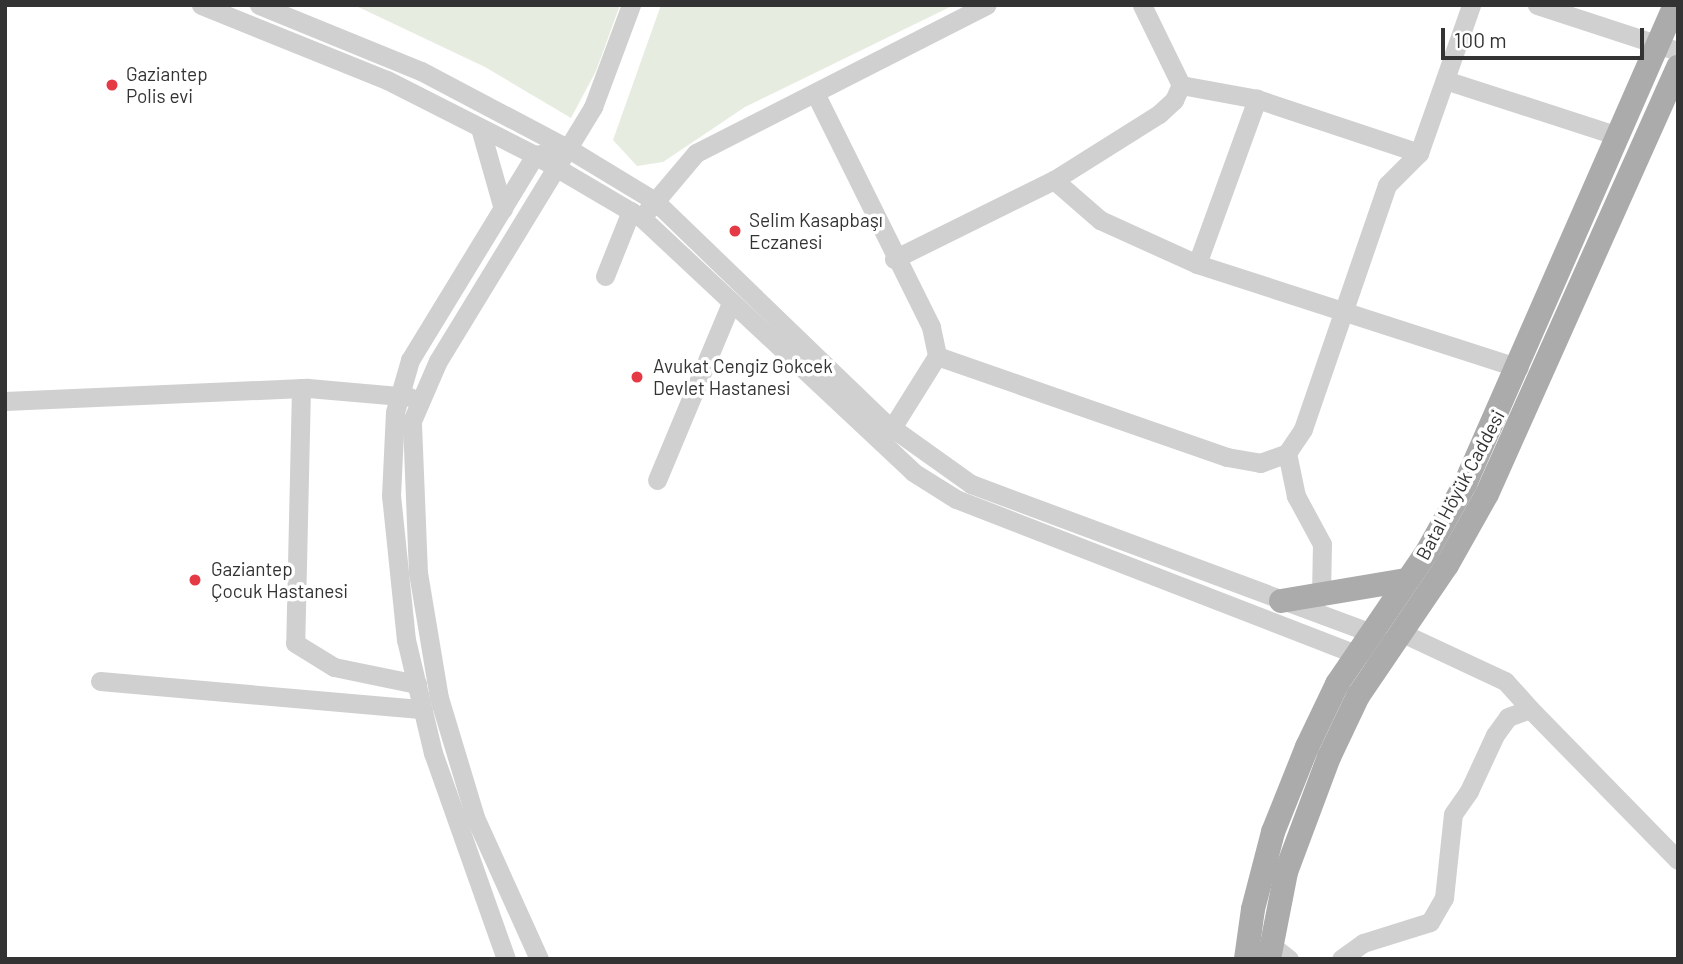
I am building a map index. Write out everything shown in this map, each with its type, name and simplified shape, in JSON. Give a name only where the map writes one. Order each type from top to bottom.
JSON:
[{"type":"main road","name":"Batal Höyük Caddesi","points":[[1276,954],[1296,839],[1352,708],[1386,638],[1407,580],[1465,484],[1519,368],[1618,136],[1668,47],[1675,5]]},
{"type":"main road","name":"Batal Höyük Caddesi","points":[[1246,959],[1253,909],[1273,832],[1307,747],[1356,654],[1386,638],[1447,565],[1487,494],[1678,67]]},
{"type":"main road","points":[[1281,601],[1407,580]]},
{"type":"street","points":[[201,5],[336,57],[536,155],[636,215],[913,472],[956,499],[1356,654]]},
{"type":"street","points":[[259,5],[421,71],[569,149],[655,201],[892,428],[946,469],[1002,498],[1505,681],[1678,860]]},
{"type":"street","points":[[539,959],[475,817],[439,698],[418,573],[412,421],[438,361],[559,169],[593,107],[631,5]]},
{"type":"street","points":[[604,276],[636,215],[655,201],[696,153],[986,5]]},
{"type":"street","points":[[1142,5],[1181,85]]},
{"type":"street","points":[[937,356],[1227,457],[1260,463],[1287,453],[1303,429],[1387,185],[1419,153],[1471,5]]},
{"type":"street","points":[[1537,5],[1668,47]]},
{"type":"street","points":[[1445,80],[1618,136]]},
{"type":"street","points":[[894,259],[1054,180],[1159,114],[1181,85]]},
{"type":"street","points":[[1181,85],[1257,99],[1419,153]]},
{"type":"street","points":[[815,93],[894,259],[931,327],[937,356],[892,428]]},
{"type":"street","points":[[1198,264],[1257,99]]},
{"type":"street","points":[[480,128],[503,209]]},
{"type":"street","points":[[506,959],[433,753],[407,640],[391,496],[395,412],[410,360],[536,155],[569,149]]},
{"type":"street","points":[[1054,180],[1100,219],[1198,264],[1519,368]]},
{"type":"street","points":[[657,480],[731,303]]},
{"type":"street","points":[[5,401],[301,388],[400,394],[421,400]]},
{"type":"street","points":[[301,388],[295,643],[334,667],[417,684]]},
{"type":"street","points":[[1287,453],[1296,496],[1322,544],[1321,596]]},
{"type":"street","points":[[100,681],[423,709]]},
{"type":"street","points":[[1341,959],[1363,943],[1430,922],[1444,898],[1453,814],[1469,791],[1495,735],[1508,717],[1530,709]]},
{"type":"shaded area","points":[[354,5],[620,5],[596,71],[571,118],[485,67]]},
{"type":"shaded area","points":[[661,5],[954,5],[745,107],[663,162],[637,166],[613,140]]},
{"type":"place","name":"Gaziantep Polis evi","points":[[112,85]]},
{"type":"place","name":"Selim Kasapbaşı Eczanesi","points":[[735,231]]},
{"type":"place","name":"Avukat Cengiz Gokcek Devlet Hastanesi","points":[[637,377]]},
{"type":"place","name":"Gaziantep Çocuk Hastanesi","points":[[195,580]]}]
